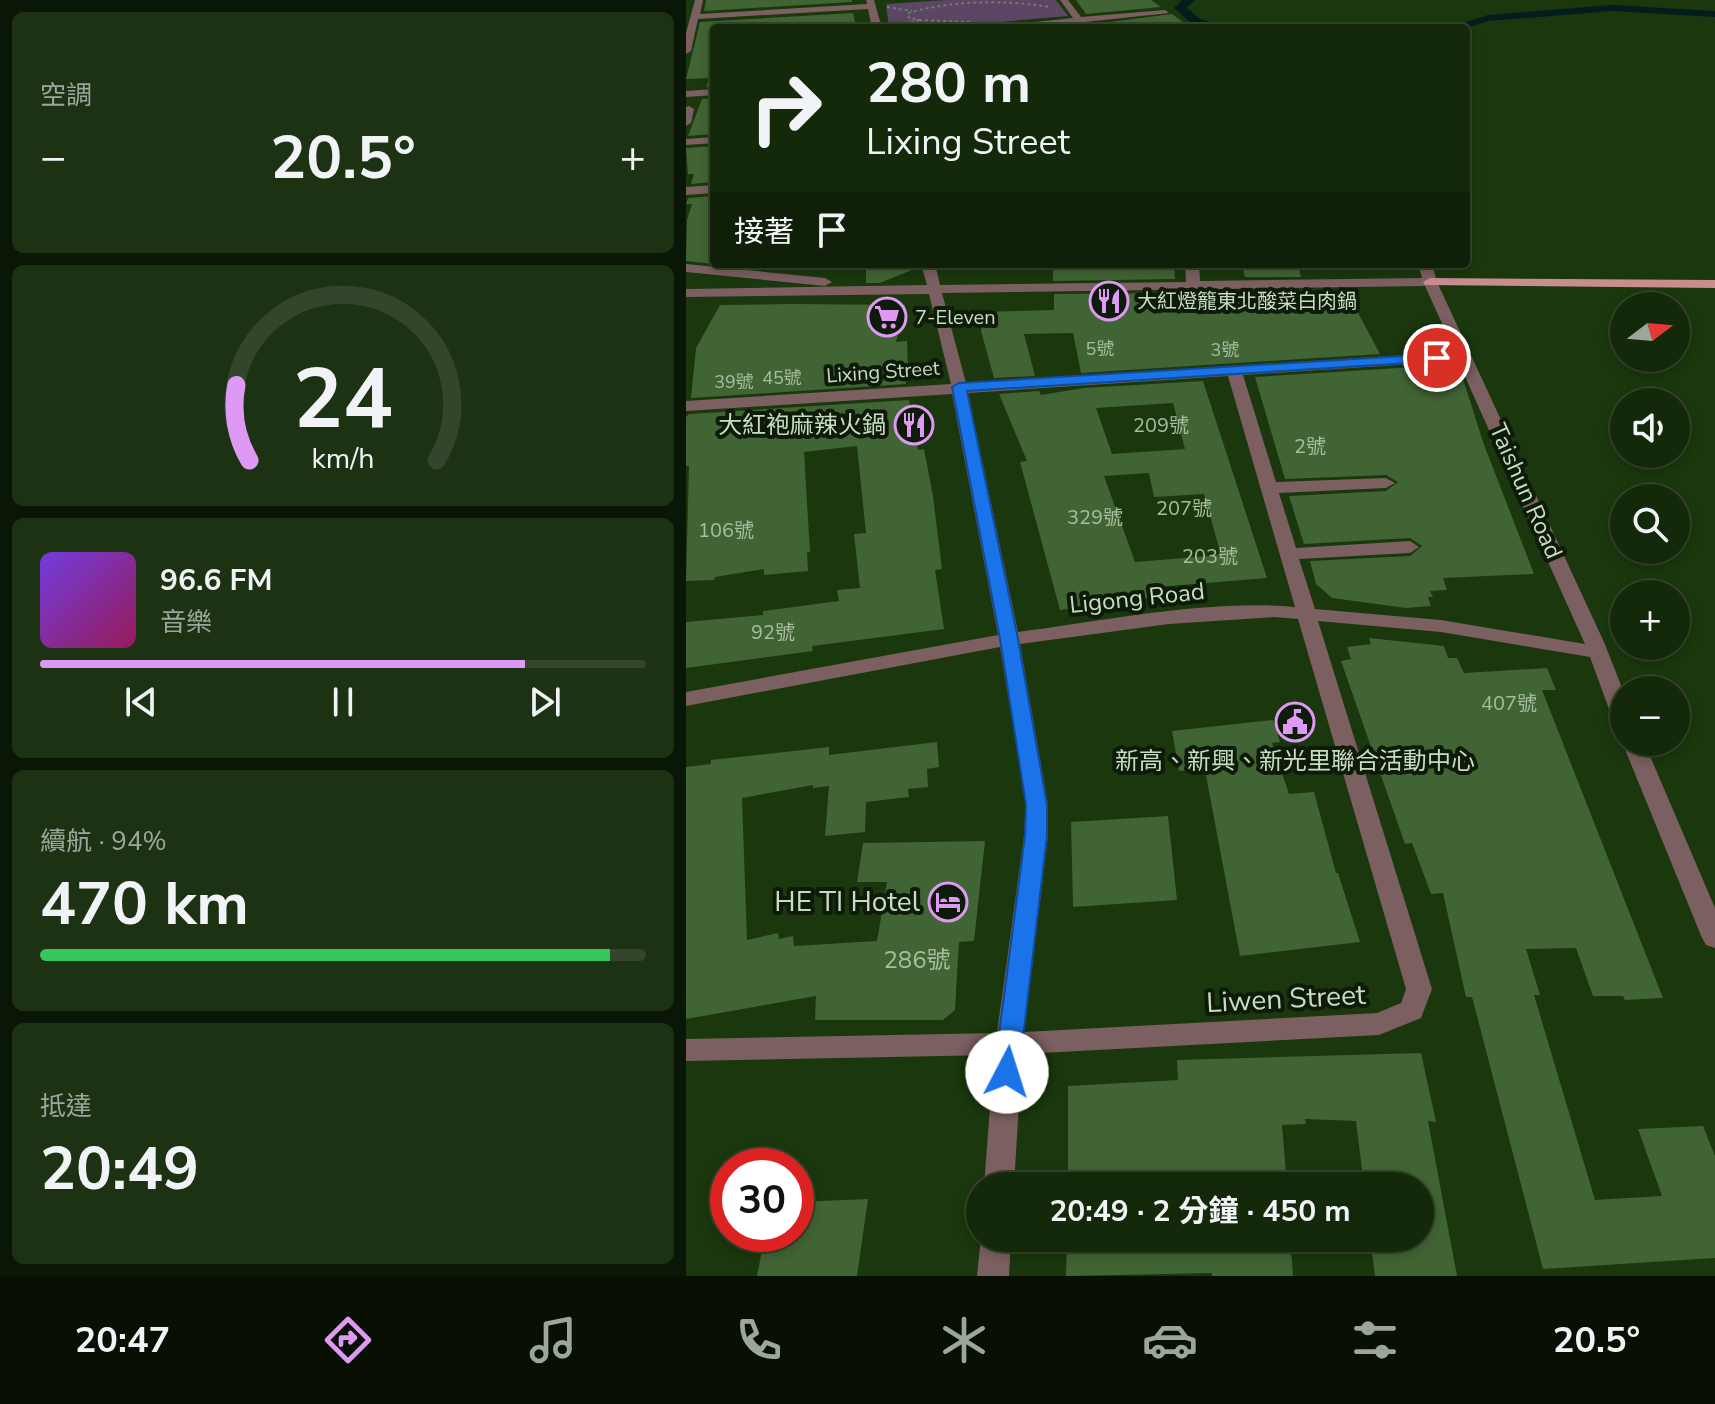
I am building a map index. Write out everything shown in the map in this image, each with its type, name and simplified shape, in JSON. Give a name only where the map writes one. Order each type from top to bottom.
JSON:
[{"type":"main road","points":[[1430,282],[1715,284]]},
{"type":"street","points":[[686,51],[699,0]]},
{"type":"street","points":[[777,15],[778,0]]},
{"type":"street","points":[[1064,0],[1083,24],[1165,13],[1153,0]]},
{"type":"street","points":[[695,17],[777,15],[870,3],[876,24]]},
{"type":"street","points":[[686,94],[710,92]]},
{"type":"street","points":[[686,123],[689,109]]},
{"type":"street","points":[[686,142],[710,140]]},
{"type":"street","points":[[686,191],[710,189]]},
{"type":"street","points":[[686,268],[790,270],[880,291]]},
{"type":"street","points":[[929,268],[959,387],[1009,639],[1037,805],[1036,836],[1009,1044],[1000,1172]]},
{"type":"street","points":[[1192,268],[1193,286]]},
{"type":"street","name":"Taishun Road","points":[[1426,268],[1610,683]]},
{"type":"street","points":[[686,292],[703,269]]},
{"type":"street","points":[[686,292],[1430,282]]},
{"type":"street","name":"Lixing Street","points":[[686,406],[1466,356]]},
{"type":"street","name":"Liwen Street","points":[[686,1050],[1009,1044],[1379,1024],[1412,1010],[1419,989],[1234,372]]},
{"type":"street","points":[[1268,488],[1386,483]]},
{"type":"street","points":[[1288,554],[1410,547]]},
{"type":"street","name":"Ligong Road","points":[[686,699],[1009,639],[1169,618],[1305,612],[1441,626],[1598,652]]},
{"type":"street","points":[[1639,756],[1715,938]]},
{"type":"street","points":[[993,1276],[995,1252]]},
{"type":"path","points":[[887,7],[913,11],[957,3],[1008,0],[1048,5],[1049,9],[1044,12]]},
{"type":"path","points":[[913,11],[907,16],[919,20],[968,24]]},
{"type":"path","points":[[905,24],[919,20]]},
{"type":"shaded area","points":[[946,0],[1056,0],[1068,16],[977,24],[888,24],[886,4]]},
{"type":"building","points":[[706,0],[852,0],[852,2],[704,11]]},
{"type":"building","points":[[1076,0],[1151,0],[1161,7],[1086,14]]},
{"type":"building","points":[[853,13],[855,22],[710,24],[710,86],[706,87],[709,78],[686,79],[700,22]]},
{"type":"building","points":[[1172,14],[1186,24],[1094,24]]},
{"type":"building","points":[[710,98],[710,134],[688,136],[702,99]]},
{"type":"building","points":[[710,146],[710,182],[691,184],[694,174],[688,174],[686,148]]},
{"type":"building","points":[[710,196],[710,264],[686,261],[687,220],[692,204],[686,204],[688,198]]},
{"type":"building","points":[[866,268],[917,268],[880,283],[866,283]]},
{"type":"building","points":[[1053,268],[1174,268],[1175,279],[1053,281]]},
{"type":"building","points":[[1243,268],[1299,268],[1301,277],[1245,277]]},
{"type":"building","points":[[1305,291],[1310,311],[1356,309],[1380,354],[1081,373],[1073,333],[1024,334],[1035,376],[994,378],[981,331],[984,312],[1054,310],[1054,294],[1176,293],[1177,306],[1231,305],[1230,301],[1251,300],[1249,292]]},
{"type":"building","points":[[720,305],[905,305],[896,342],[907,341],[908,371],[903,371],[906,384],[691,398],[696,348]]},
{"type":"building","points":[[1447,365],[1458,368],[1464,382],[1483,442],[1534,574],[1443,578],[1447,590],[1430,591],[1433,597],[1428,597],[1431,606],[1406,608],[1332,598],[1316,584],[1310,561],[1410,556],[1422,546],[1410,538],[1304,544],[1289,496],[1386,491],[1398,482],[1386,475],[1285,479],[1255,377]]},
{"type":"building","points":[[1203,381],[1267,578],[1145,588],[1149,598],[1060,610],[1020,462],[1027,461],[999,394],[1039,391],[1041,395],[1084,388]],"holes":[[[1173,403],[1185,449],[1112,454],[1096,408]],[[1149,473],[1154,497],[1204,494],[1221,555],[1135,562],[1104,476]]]},
{"type":"building","points":[[909,400],[918,450],[924,449],[933,496],[942,569],[935,570],[944,629],[812,646],[813,651],[686,668],[686,622],[763,615],[763,611],[839,601],[837,590],[860,588],[854,534],[866,533],[857,446],[804,452],[810,552],[807,552],[808,571],[764,575],[764,569],[715,577],[714,580],[686,581],[689,466],[686,466],[686,417],[689,414]]},
{"type":"building","points":[[1369,638],[1444,646],[1448,658],[1457,658],[1464,673],[1547,668],[1556,690],[1542,690],[1663,998],[1625,1000],[1623,996],[1593,996],[1576,948],[1526,949],[1540,995],[1534,995],[1595,1200],[1662,1196],[1638,1129],[1703,1126],[1715,1156],[1715,1258],[1543,1269],[1472,997],[1466,997],[1443,893],[1431,894],[1412,843],[1405,844],[1341,661],[1351,659],[1347,647],[1371,644]]},
{"type":"building","points":[[1273,720],[1280,742],[1272,743],[1289,794],[1314,792],[1336,873],[1360,942],[1240,956],[1205,770],[1179,771],[1172,731]]},
{"type":"building","points":[[937,742],[939,767],[927,769],[928,787],[908,789],[909,797],[866,802],[865,832],[825,836],[829,786],[813,788],[813,785],[742,798],[747,940],[778,933],[779,939],[793,936],[794,946],[877,941],[887,882],[857,882],[863,843],[985,841],[974,941],[959,942],[955,1010],[943,1020],[815,1020],[816,996],[686,1019],[686,767],[711,764],[711,760],[829,747],[829,755]]},
{"type":"building","points":[[1168,816],[1177,900],[1073,907],[1071,822]]},
{"type":"building","points":[[1421,1053],[1436,1122],[1428,1121],[1457,1276],[1375,1276],[1372,1252],[1434,1252],[1434,1172],[1362,1172],[1356,1121],[1305,1119],[1306,1124],[1282,1125],[1286,1172],[1068,1172],[1068,1086],[1178,1080],[1177,1060]]},
{"type":"building","points":[[868,1199],[857,1276],[757,1276],[762,1252],[814,1252],[814,1201]]},
{"type":"building","points":[[1067,1252],[1291,1252],[1293,1276],[1212,1276],[1212,1273],[1066,1276]]},
{"type":"waterway","points":[[1189,0],[1180,8],[1196,22],[1206,24]]},
{"type":"waterway","points":[[1468,24],[1488,18],[1612,8],[1715,14]]},
{"type":"place","name":"大紅燈籠東北酸菜白肉鍋","points":[[1109,301]]},
{"type":"place","name":"7-Eleven","points":[[887,317]]},
{"type":"place","name":"大紅袍麻辣火鍋","points":[[914,425]]},
{"type":"place","name":"新高、新興、新光里聯合活動中心","points":[[1295,722]]},
{"type":"place","name":"HE TI Hotel","points":[[948,902]]},
{"type":"route","points":[[1007,1072],[1036,836],[1037,805],[1009,639],[959,387],[1437,358]]}]
